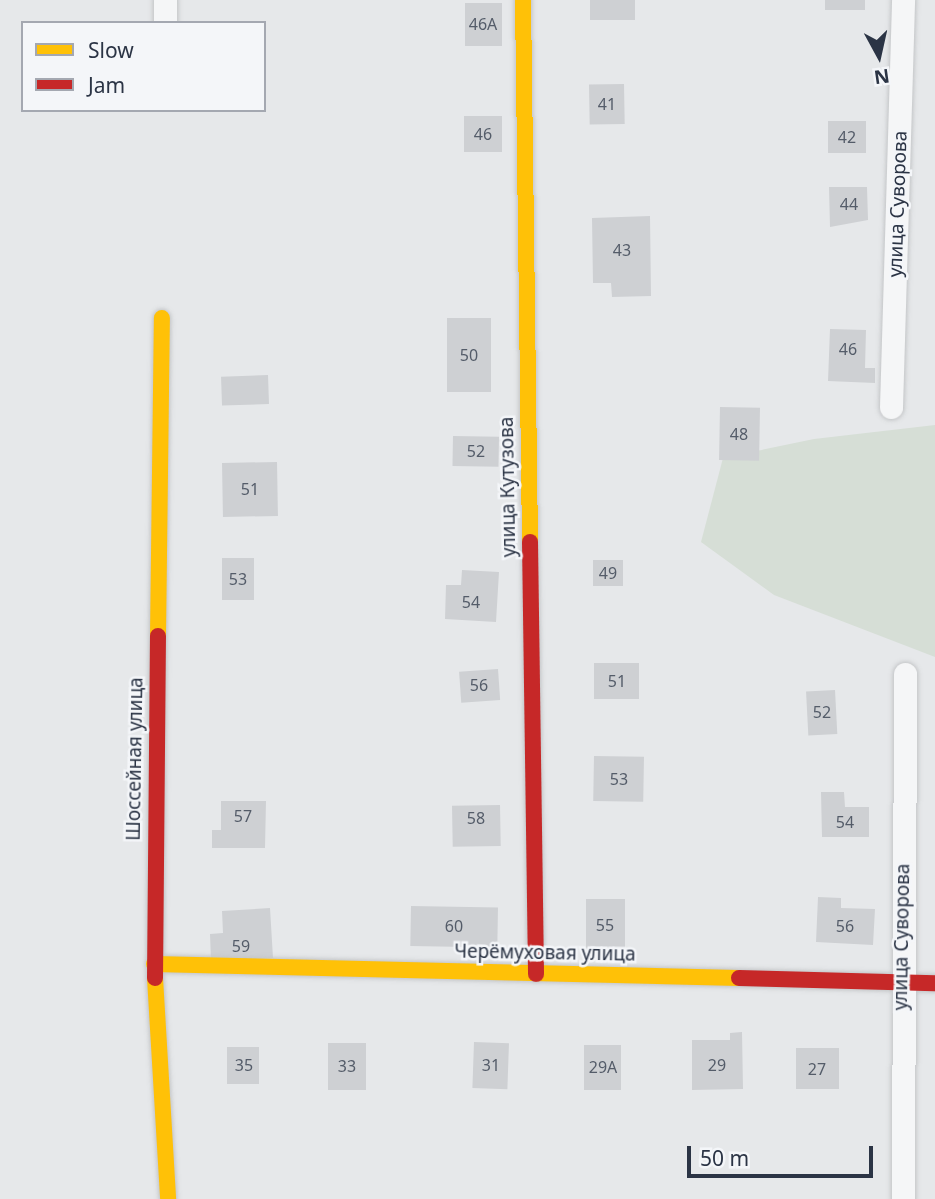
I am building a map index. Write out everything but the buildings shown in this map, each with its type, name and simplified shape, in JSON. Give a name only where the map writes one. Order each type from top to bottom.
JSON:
[{"type":"street","points":[[165,0],[165,21]]},
{"type":"street","name":"улица Кутузова","points":[[523,0],[536,974]]},
{"type":"street","name":"улица Суворова","points":[[891,407],[903,0]]},
{"type":"street","name":"Шоссейная улица","points":[[162,318],[154,964],[168,1199]]},
{"type":"street","name":"улица Суворова","points":[[903,1199],[901,984],[905,674]]},
{"type":"street","name":"Черёмуховая улица","points":[[154,964],[935,984]]},
{"type":"shaded area","points":[[935,425],[935,657],[774,595],[701,542],[723,458],[814,439]]},
{"type":"traffic: slow","points":[[523,0],[530,542]]},
{"type":"traffic: slow","points":[[158,636],[162,318]]},
{"type":"traffic: slow","points":[[154,964],[739,978]]},
{"type":"traffic: slow","points":[[155,978],[168,1199]]},
{"type":"traffic: jam","points":[[530,542],[536,974]]},
{"type":"traffic: jam","points":[[155,978],[158,636]]},
{"type":"traffic: jam","points":[[739,978],[935,983]]}]
